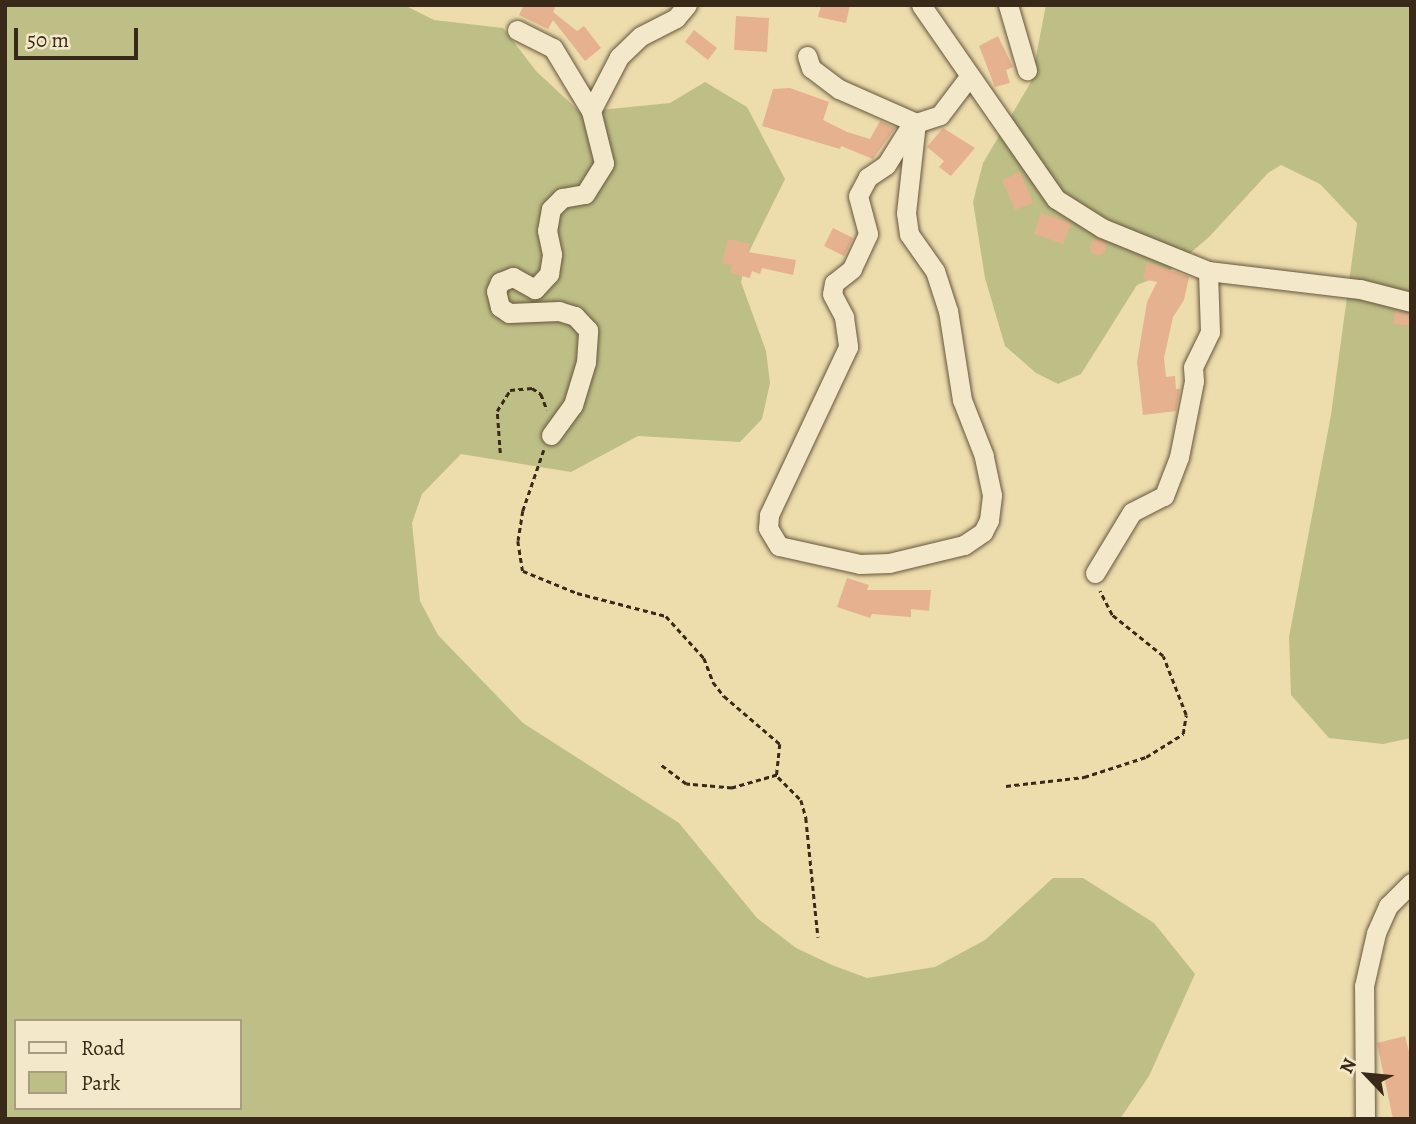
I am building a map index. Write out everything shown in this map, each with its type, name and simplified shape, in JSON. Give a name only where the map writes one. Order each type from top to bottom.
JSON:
[{"type":"street","points":[[591,111],[619,57],[641,36],[676,18],[687,5]]},
{"type":"street","points":[[921,5],[1056,199],[1102,228],[1209,271],[1360,289],[1411,302]]},
{"type":"street","points":[[1008,5],[1027,70]]},
{"type":"street","points":[[517,30],[553,48],[591,111],[604,163],[585,194],[562,198],[551,209],[547,231],[552,254],[549,274],[535,289],[530,290],[513,277],[500,282],[496,291],[500,307],[509,313],[559,311],[575,316],[588,330],[586,362],[577,392],[551,435]]},
{"type":"street","points":[[807,56],[811,68],[830,84],[915,123]]},
{"type":"street","points":[[915,123],[907,223],[935,271],[948,311],[962,400],[984,456],[992,495],[983,532],[964,545],[889,563],[860,564],[779,546],[768,528],[769,515],[848,346],[844,317],[832,294],[834,283],[852,269],[868,234],[858,196],[867,177],[886,165],[915,123],[940,115],[970,77]]},
{"type":"street","points":[[1095,573],[1132,512],[1164,496],[1179,457],[1194,381],[1193,367],[1210,332],[1209,271]]},
{"type":"street","points":[[1365,1119],[1364,986],[1376,933],[1388,906],[1411,883]]},
{"type":"path","points":[[500,453],[497,411],[510,390],[520,387],[541,394],[551,435],[523,511],[518,541],[523,571],[578,593],[666,617],[704,658],[712,682],[724,696],[780,744],[777,775],[801,800],[806,818],[818,937]]},
{"type":"path","points":[[1006,786],[1084,776],[1146,757],[1183,734],[1186,715],[1163,656],[1112,615],[1095,573]]},
{"type":"path","points":[[659,764],[686,784],[707,787],[732,788],[777,775]]},
{"type":"green space","points":[[5,5],[404,5],[434,20],[503,28],[536,71],[580,112],[670,103],[705,82],[747,107],[785,179],[747,256],[741,282],[766,351],[770,383],[762,419],[740,442],[638,436],[571,472],[461,454],[422,494],[412,523],[420,601],[438,635],[523,723],[679,823],[757,918],[796,948],[832,965],[867,978],[935,967],[985,940],[1053,878],[1083,878],[1154,923],[1195,974],[1149,1076],[1120,1119],[5,1119]]},
{"type":"green space","points":[[1046,5],[1411,5],[1411,738],[1383,744],[1329,738],[1291,695],[1289,637],[1331,415],[1357,223],[1320,184],[1281,165],[1268,173],[1209,237],[1167,273],[1137,285],[1081,374],[1058,384],[1036,373],[1005,346],[985,278],[973,202],[983,163],[1031,82]]},
{"type":"building","points":[[524,5],[556,5],[553,12],[577,31],[584,26],[601,48],[585,61],[553,20],[548,29],[519,15]]},
{"type":"building","points":[[821,5],[850,5],[846,23],[818,17]]},
{"type":"building","points":[[736,16],[769,18],[767,52],[734,50]]},
{"type":"building","points":[[694,30],[717,48],[708,60],[685,42]]},
{"type":"building","points":[[998,36],[1013,67],[1006,70],[1010,83],[995,87],[979,46]]},
{"type":"building","points":[[790,88],[829,102],[823,120],[847,132],[870,139],[880,121],[895,128],[873,159],[841,146],[840,149],[762,126],[773,89]]},
{"type":"building","points":[[943,128],[975,148],[951,176],[939,167],[944,161],[927,147]]},
{"type":"building","points":[[1020,172],[1033,203],[1015,210],[1002,180]]},
{"type":"building","points":[[1041,213],[1071,223],[1063,244],[1034,234]]},
{"type":"building","points":[[833,228],[853,238],[844,256],[824,246]]},
{"type":"building","points":[[728,239],[750,244],[748,252],[796,260],[793,275],[762,268],[760,274],[752,271],[750,278],[730,273],[732,265],[722,263]]},
{"type":"building","points":[[1098,239],[1106,247],[1098,255],[1090,247]]},
{"type":"building","points":[[1147,262],[1189,277],[1184,300],[1173,317],[1164,358],[1166,377],[1175,376],[1176,389],[1180,389],[1176,411],[1143,415],[1137,362],[1147,302],[1157,282],[1143,279]]},
{"type":"building","points":[[1395,311],[1411,314],[1411,326],[1393,324]]},
{"type":"building","points":[[847,578],[869,585],[867,590],[931,590],[929,611],[911,609],[911,617],[872,614],[870,618],[837,607]]},
{"type":"building","points":[[1405,1036],[1411,1060],[1411,1119],[1393,1119],[1377,1043]]}]
